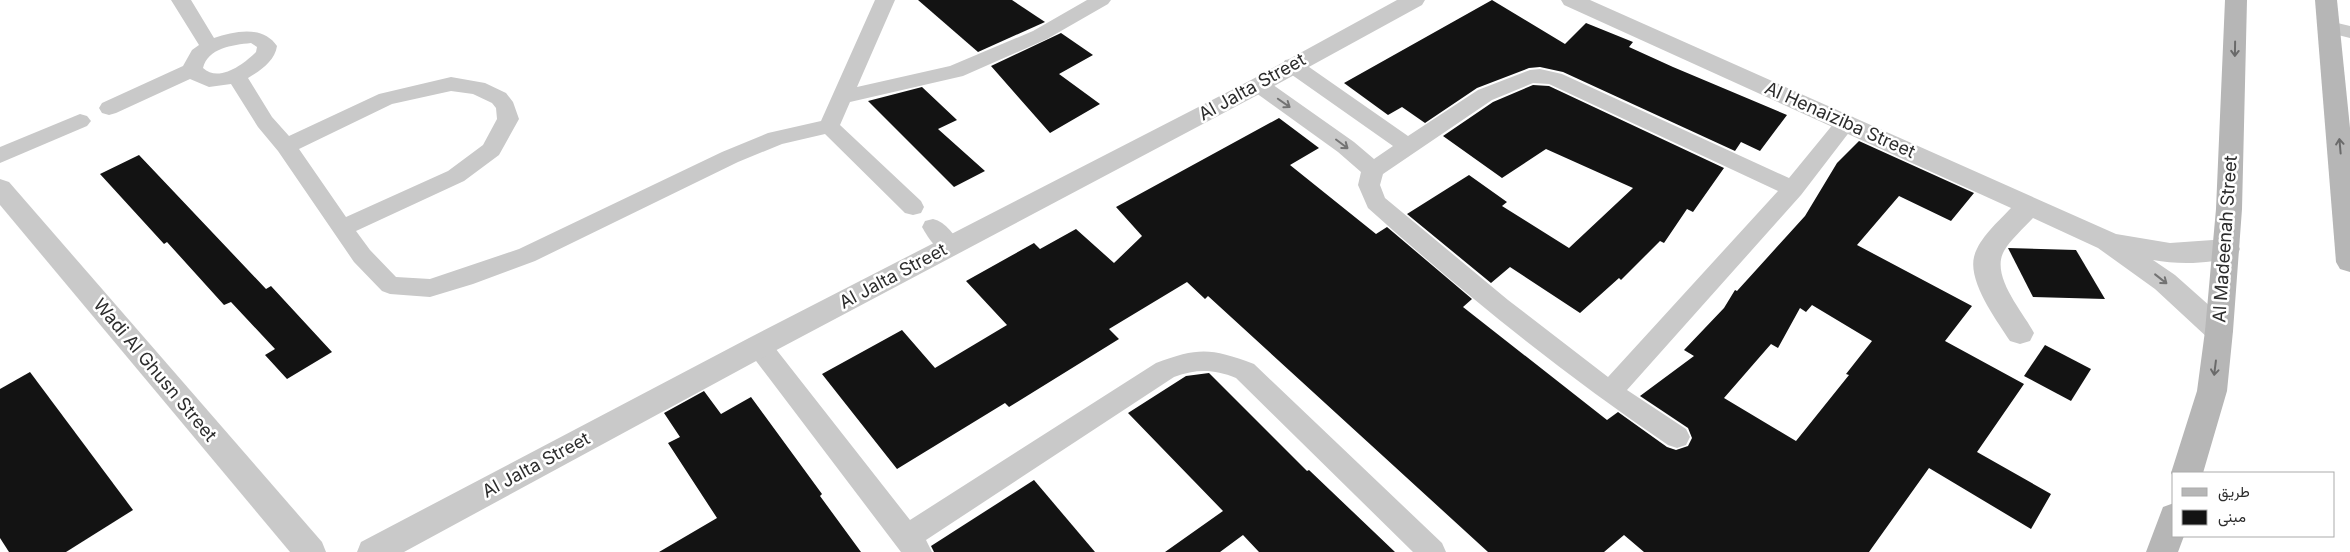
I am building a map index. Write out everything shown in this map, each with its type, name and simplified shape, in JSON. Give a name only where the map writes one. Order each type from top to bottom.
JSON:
[{"type":"street","name":"Al Jalta Street","points":[[373,552],[759,346],[941,237],[1259,85],[1414,0]]},
{"type":"street","name":"Al Henaiziba Street","points":[[1572,0],[2107,241],[2165,282],[2219,331]]},
{"type":"street","name":"Al Madeenah Street","points":[[2187,472],[2212,391],[2219,331],[2227,249],[2236,0]]},
{"type":"street","points":[[2326,0],[2340,29],[2350,262]]},
{"type":"street","name":"Wadi Al Ghusn Street","points":[[0,188],[310,552]]},
{"type":"street","points":[[2020,333],[1995,294],[1987,264],[1990,250],[2028,205]]},
{"type":"street","name":"Al Henaiziba Street","points":[[2107,241],[2170,253],[2227,249]]},
{"type":"street","points":[[2162,552],[2172,523]]},
{"type":"lane","points":[[180,0],[210,47]]},
{"type":"lane","points":[[829,126],[885,0]]},
{"type":"lane","points":[[842,97],[956,71],[1040,35],[1101,0]]},
{"type":"lane","points":[[252,37],[261,40],[267,46],[266,53],[260,62],[236,76],[207,79],[196,76],[192,70],[193,63],[199,54],[210,47],[231,39],[252,37]]},
{"type":"lane","points":[[1292,66],[1351,104],[1407,146]]},
{"type":"lane","points":[[109,108],[192,70]]},
{"type":"lane","points":[[236,76],[265,122],[286,146],[362,256],[390,285],[430,288],[465,278],[527,255],[753,147],[776,138],[829,126]]},
{"type":"lane","points":[[1677,438],[1610,392],[1500,307],[1376,202],[1369,184],[1374,170],[1407,146],[1485,96],[1530,77],[1540,76],[1555,79],[1793,189]]},
{"type":"lane","points":[[286,146],[386,99],[451,84],[478,88],[499,98],[506,107],[508,120],[491,150],[456,176],[342,228]]},
{"type":"lane","points":[[1259,85],[1339,142],[1374,170]]},
{"type":"lane","points":[[0,156],[80,121]]},
{"type":"lane","points":[[1610,392],[1793,189],[1846,122]]},
{"type":"lane","points":[[829,126],[913,207]]},
{"type":"lane","points":[[759,346],[912,544],[1165,370],[1198,359],[1216,360],[1245,371],[1432,552]]},
{"type":"building","points":[[918,0],[1012,0],[1045,22],[978,52]]},
{"type":"building","points":[[1492,0],[1565,44],[1586,23],[1633,42],[1629,47],[1787,115],[1760,151],[1741,142],[1735,151],[1563,72],[1540,67],[1529,68],[1477,88],[1425,123],[1402,107],[1388,115],[1344,83]]},
{"type":"building","points":[[1061,33],[1093,55],[1059,74],[1100,104],[1050,133],[991,66]]},
{"type":"building","points":[[1533,85],[1549,86],[1724,168],[1693,212],[1687,209],[1664,243],[1660,241],[1621,280],[1619,278],[1580,313],[1510,267],[1491,283],[1407,214],[1469,175],[1507,202],[1502,206],[1569,248],[1633,188],[1546,149],[1502,178],[1443,136],[1493,102]]},
{"type":"building","points":[[922,87],[957,120],[938,129],[985,171],[954,187],[868,101]]},
{"type":"building","points":[[1279,118],[1319,148],[1290,165],[1376,234],[1387,227],[1472,299],[1463,307],[1607,420],[1618,412],[1667,447],[1676,450],[1688,446],[1692,438],[1688,428],[1640,396],[1694,356],[1684,350],[1724,308],[1735,290],[1737,291],[1805,216],[1837,163],[1859,141],[1974,193],[1951,221],[1899,196],[1857,245],[1972,306],[1945,341],[2024,384],[1977,452],[2051,494],[2031,529],[1929,468],[1869,552],[1644,552],[1624,535],[1604,552],[1488,552],[1208,296],[1205,299],[1187,282],[1109,329],[1119,339],[1009,407],[1005,403],[897,469],[822,374],[902,330],[935,368],[1007,325],[966,281],[1034,243],[1040,249],[1076,229],[1114,263],[1142,236],[1116,207]],"holes":[[[1812,305],[1872,341],[1846,374],[1849,375],[1796,441],[1724,398],[1771,344],[1778,348],[1800,308],[1806,312]]]},
{"type":"building","points":[[139,155],[266,289],[271,286],[332,352],[287,379],[265,355],[275,349],[231,302],[224,305],[167,242],[164,244],[100,174]]},
{"type":"building","points":[[2008,248],[2076,250],[2105,299],[2033,297]]},
{"type":"building","points":[[2045,345],[2091,369],[2071,401],[2024,376]]},
{"type":"building","points":[[30,372],[133,510],[66,552],[9,552],[0,538],[0,389]]},
{"type":"building","points":[[1209,373],[1307,471],[1309,470],[1395,552],[1259,552],[1243,535],[1220,552],[1165,552],[1223,511],[1128,413],[1186,376]]},
{"type":"building","points":[[704,391],[721,414],[751,397],[822,494],[820,496],[861,552],[659,552],[717,518],[668,443],[680,437],[664,413]]},
{"type":"building","points":[[1034,480],[1095,552],[934,552],[931,546]]}]
